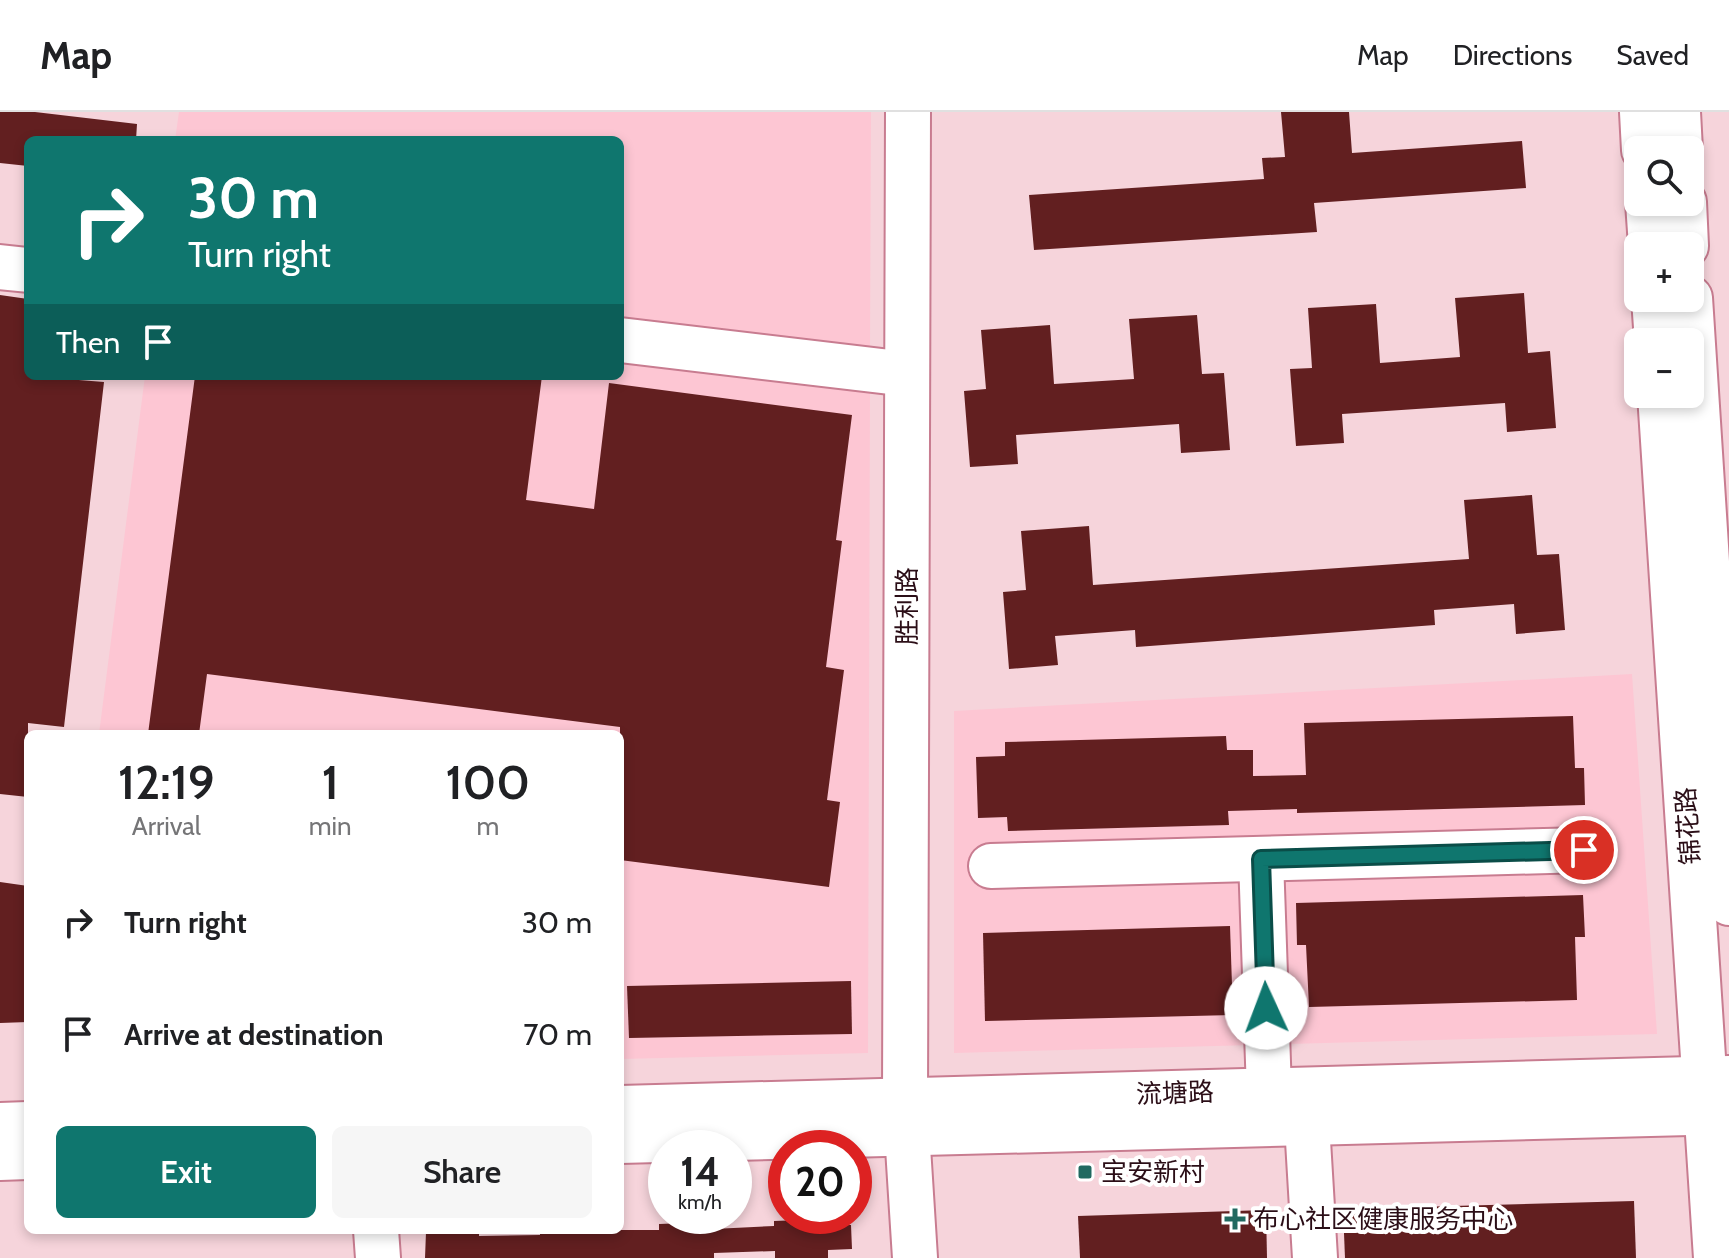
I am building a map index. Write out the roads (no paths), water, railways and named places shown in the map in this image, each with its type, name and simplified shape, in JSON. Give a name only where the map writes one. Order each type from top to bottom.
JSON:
[{"type":"street","name":"胜利路","points":[[908,112],[906,1117],[915,1258]]},
{"type":"street","points":[[1642,112],[1643,136]]},
{"type":"street","points":[[1678,112],[1679,136]]},
{"type":"street","points":[[0,267],[24,270]]},
{"type":"street","name":"锦花路","points":[[1691,312],[1729,903]]},
{"type":"street","points":[[624,340],[907,374]]},
{"type":"street","name":"锦花路","points":[[1661,408],[1717,1095],[1716,1258]]},
{"type":"street","points":[[991,866],[1584,850]]},
{"type":"street","points":[[1261,859],[1269,1091]]},
{"type":"street","name":"流塘路","points":[[624,1141],[1269,1091],[1717,1095]]},
{"type":"street","name":"流塘路","points":[[624,1108],[1307,1124],[1717,1095]]},
{"type":"street","points":[[0,1125],[24,1124]]},
{"type":"street","points":[[1307,1124],[1315,1258]]},
{"type":"street","points":[[0,1158],[24,1157]]},
{"type":"street","points":[[376,1234],[378,1258]]},
{"type":"place","name":"宝安新村","points":[[1085,1172]]},
{"type":"place","name":"布心社区健康服务中心","points":[[1235,1219]]}]
